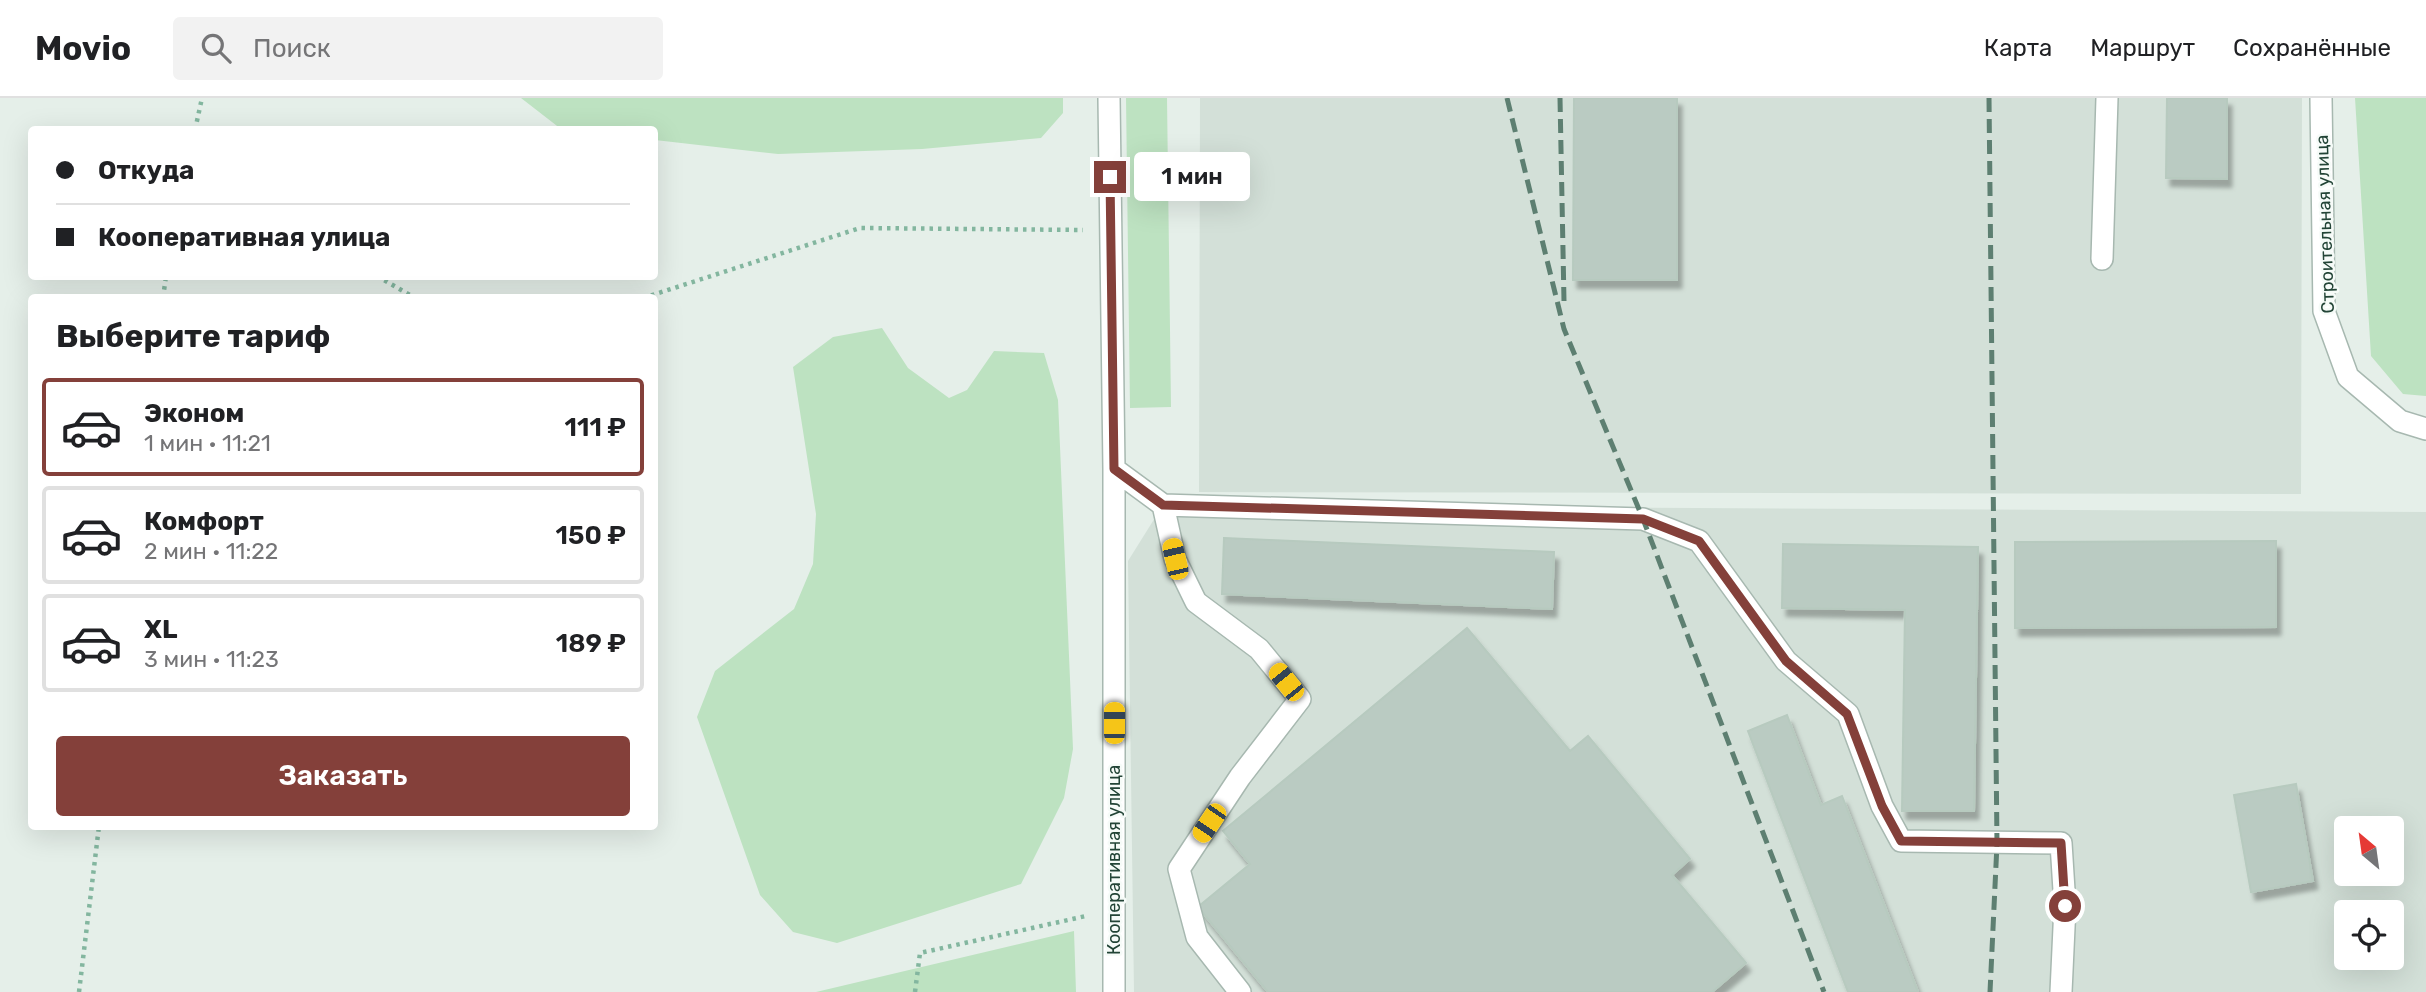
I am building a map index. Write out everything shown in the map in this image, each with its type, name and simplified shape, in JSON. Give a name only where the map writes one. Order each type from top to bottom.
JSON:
[{"type":"street","name":"Кооперативная улица","points":[[1109,98],[1114,469],[1114,992]]},
{"type":"street","points":[[2102,259],[2107,98]]},
{"type":"street","name":"Строительная улица","points":[[2321,98],[2324,311],[2348,377],[2400,421],[2426,429]]},
{"type":"street","points":[[1114,469],[1163,505],[1643,519],[1699,541],[1786,661],[1847,714],[1882,806],[1901,841],[2061,843],[2065,906],[2061,992]]},
{"type":"street","points":[[1163,505],[1175,559],[1196,602],[1259,649],[1300,699],[1240,777],[1179,869],[1198,937],[1240,992]]},
{"type":"path","points":[[196,126],[202,98]]},
{"type":"path","points":[[655,294],[860,228],[1111,230]]},
{"type":"path","points":[[384,280],[408,294]]},
{"type":"path","points":[[79,992],[99,830]]},
{"type":"path","points":[[915,992],[920,953],[1115,909]]},
{"type":"shaded area","points":[[1200,98],[2302,98],[2301,494],[1199,492]]},
{"type":"shaded area","points":[[1163,505],[2426,512],[2426,992],[1134,992],[1128,561]]},
{"type":"green space","points":[[521,98],[1063,98],[1063,113],[1041,138],[922,149],[778,154],[658,140],[658,126],[557,126]]},
{"type":"green space","points":[[1126,98],[1167,98],[1171,407],[1130,408]]},
{"type":"green space","points":[[2355,98],[2426,98],[2426,396],[2403,394],[2371,356]]},
{"type":"green space","points":[[882,328],[908,368],[949,398],[967,390],[994,351],[1044,353],[1058,400],[1073,749],[1064,798],[1021,884],[837,943],[793,932],[760,895],[697,717],[715,671],[794,609],[813,564],[816,514],[793,367],[833,337]]},
{"type":"green space","points":[[1074,931],[1076,992],[816,992]]},
{"type":"building","points":[[1574,98],[1677,98],[1677,280],[1573,280]]},
{"type":"building","points":[[2167,98],[2227,98],[2227,179],[2166,178]]},
{"type":"building","points":[[1224,538],[1554,552],[1552,609],[1222,594]]},
{"type":"building","points":[[2276,541],[2276,627],[2015,628],[2015,542]]},
{"type":"building","points":[[1783,544],[1978,547],[1974,811],[1902,811],[1905,610],[1782,608]]},
{"type":"building","points":[[1467,628],[1570,751],[1588,736],[1690,859],[1672,875],[1746,963],[1712,992],[1268,992],[1198,907],[1250,864],[1223,831]]},
{"type":"building","points":[[1787,715],[1821,805],[1842,796],[1918,992],[1848,992],[1748,731]]},
{"type":"building","points":[[2296,784],[2313,881],[2251,892],[2234,795]]},
{"type":"railway","points":[[1507,98],[1564,329],[1643,519],[1824,992]]},
{"type":"railway","points":[[1560,98],[1564,301]]},
{"type":"railway","points":[[1989,98],[1997,844],[1990,992]]},
{"type":"route","points":[[1110,177],[1114,469],[1163,505],[1643,519],[1699,541],[1786,661],[1847,714],[1882,806],[1901,841],[2061,843],[2065,906]]}]
